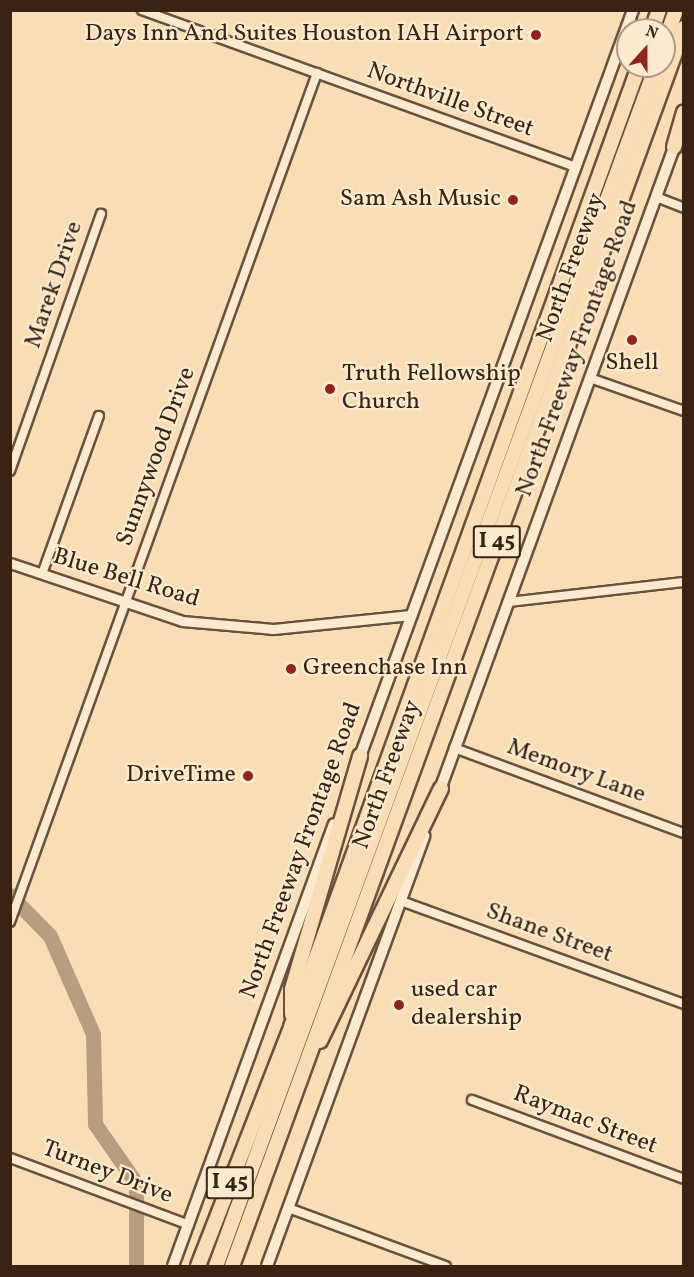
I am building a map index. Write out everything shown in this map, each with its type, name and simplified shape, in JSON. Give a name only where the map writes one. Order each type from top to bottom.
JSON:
[{"type":"highway","name":"North Freeway","points":[[232,1266],[684,28]]},
{"type":"highway","name":"North Freeway","points":[[198,1266],[291,1027],[635,78]]},
{"type":"highway","name":"North Freeway","points":[[216,1266],[652,78]]},
{"type":"highway","points":[[674,147],[684,112]]},
{"type":"highway","points":[[291,1027],[292,989],[360,756]]},
{"type":"highway","points":[[310,1055],[330,1028],[441,788]]},
{"type":"main road","name":"North Freeway Frontage Road","points":[[173,1266],[633,10]]},
{"type":"main road","name":"North Freeway Frontage Road","points":[[267,1266],[684,122]]},
{"type":"street","name":"Northville Street","points":[[142,10],[576,167]]},
{"type":"street","name":"Sunnywood Drive","points":[[12,918],[317,74]]},
{"type":"street","points":[[656,197],[684,208]]},
{"type":"street","name":"Marek Drive","points":[[10,471],[101,214]]},
{"type":"street","points":[[590,378],[684,411]]},
{"type":"street","points":[[42,574],[99,416]]},
{"type":"street","name":"Blue Bell Road","points":[[10,562],[182,621],[273,629],[411,615]]},
{"type":"street","points":[[508,602],[684,582]]},
{"type":"street","name":"Memory Lane","points":[[454,748],[684,833]]},
{"type":"street","name":"Shane Street","points":[[401,901],[684,1004]]},
{"type":"street","name":"Raymac Street","points":[[472,1100],[684,1179]]},
{"type":"street","name":"Turney Drive","points":[[10,1158],[189,1225]]},
{"type":"street","points":[[288,1208],[446,1266]]},
{"type":"waterway","points":[[10,895],[50,936],[93,1034],[95,1124],[136,1183],[136,1266]]},
{"type":"place","name":"Days Inn And Suites Houston IAH Airport","points":[[536,35]]},
{"type":"place","name":"Sam Ash Music","points":[[513,200]]},
{"type":"place","name":"Shell","points":[[632,340]]},
{"type":"place","name":"Truth Fellowship Church","points":[[330,389]]},
{"type":"place","name":"Greenchase Inn","points":[[291,669]]},
{"type":"place","name":"DriveTime","points":[[248,776]]},
{"type":"place","name":"used car dealership","points":[[399,1005]]}]
